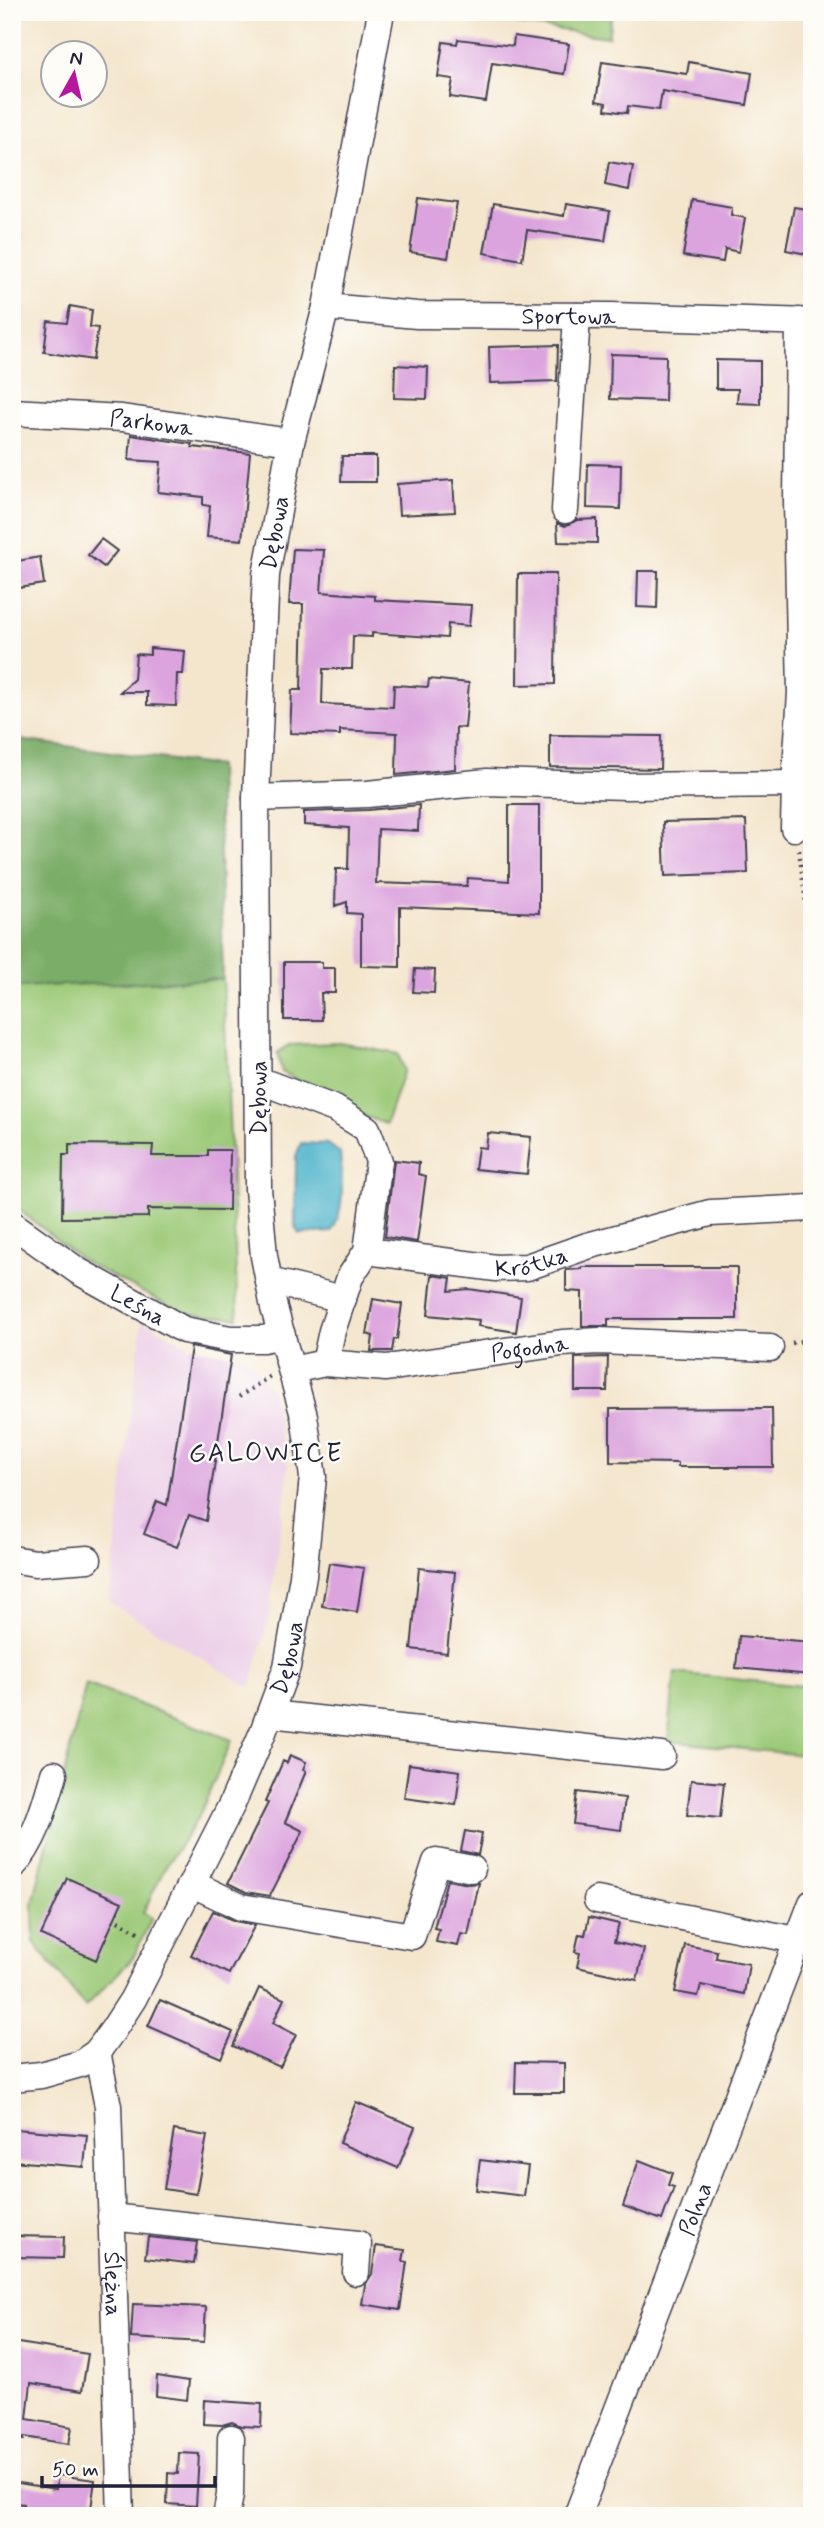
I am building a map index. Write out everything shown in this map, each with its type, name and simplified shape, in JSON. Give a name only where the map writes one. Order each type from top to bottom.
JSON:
[{"type":"street","name":"Dębowa","points":[[12,2078],[62,2070],[80,2064],[97,2052],[133,1998],[193,1884],[232,1804],[287,1667],[303,1576],[313,1477],[304,1416],[281,1373],[282,1335],[264,1256],[258,1189],[256,798],[266,575],[291,442],[326,307],[381,12]]},
{"type":"street","name":"Sportowa","points":[[326,307],[417,315],[806,321]]},
{"type":"street","points":[[565,510],[578,316]]},
{"type":"street","points":[[794,828],[794,785],[801,693],[797,500],[806,321]]},
{"type":"street","name":"Parkowa","points":[[12,411],[122,418],[291,442]]},
{"type":"street","points":[[256,798],[368,794],[487,782],[628,786],[794,785]]},
{"type":"street","points":[[258,1080],[335,1109],[367,1129],[379,1161],[367,1251],[351,1277],[325,1363]]},
{"type":"street","name":"Krótka","points":[[367,1251],[496,1268],[527,1266],[587,1246],[710,1213],[812,1208]]},
{"type":"street","name":"Leśna","points":[[12,1224],[78,1271],[184,1330],[230,1339],[263,1339],[282,1335]]},
{"type":"street","points":[[269,1281],[343,1299]]},
{"type":"street","name":"Pogodna","points":[[281,1373],[325,1363],[386,1368],[562,1343],[599,1341],[770,1348]]},
{"type":"street","points":[[12,1559],[35,1563],[88,1559]]},
{"type":"street","points":[[270,1714],[662,1756]]},
{"type":"street","points":[[12,1867],[22,1857],[44,1809],[54,1774]]},
{"type":"street","points":[[193,1884],[241,1908],[409,1945],[436,1862],[472,1869]]},
{"type":"street","points":[[597,1900],[796,1940]]},
{"type":"street","name":"Polna","points":[[577,2516],[812,1903]]},
{"type":"street","name":"Ślężna","points":[[97,2052],[108,2106],[121,2516]]},
{"type":"street","points":[[111,2217],[358,2244],[356,2272]]},
{"type":"street","points":[[226,2516],[230,2495],[231,2438]]},
{"type":"path","points":[[794,828],[803,863],[812,946]]},
{"type":"path","points":[[239,1397],[281,1373]]},
{"type":"path","points":[[118,1921],[148,1937]]},
{"type":"shaded area","points":[[142,1320],[189,1346],[246,1357],[271,1389],[288,1466],[268,1622],[250,1688],[109,1602]]},
{"type":"green space","points":[[440,12],[612,12],[608,37]]},
{"type":"green space","points":[[12,739],[218,766],[223,979],[12,987]]},
{"type":"green space","points":[[223,979],[238,1318],[182,1313],[83,1261],[12,1204],[12,987]]},
{"type":"green space","points":[[340,1043],[398,1054],[404,1070],[386,1124],[364,1116],[282,1072],[277,1053],[290,1045]]},
{"type":"green space","points":[[675,1673],[812,1687],[812,1756],[668,1741]]},
{"type":"green space","points":[[86,1684],[232,1740],[199,1816],[163,1871],[143,1913],[152,1918],[133,1958],[85,2007],[34,1942],[33,1903]]},
{"type":"water","points":[[301,1143],[328,1144],[340,1153],[341,1205],[331,1232],[299,1234],[295,1227],[296,1156]]},
{"type":"building","points":[[514,36],[569,44],[564,74],[492,63],[486,102],[450,97],[453,79],[438,77],[443,42],[457,44],[458,39],[513,46]]},
{"type":"building","points":[[602,62],[687,74],[689,62],[752,73],[747,105],[662,91],[659,110],[628,106],[627,113],[605,110],[606,103],[596,101]]},
{"type":"building","points":[[609,162],[633,166],[629,190],[605,185]]},
{"type":"building","points":[[418,198],[457,203],[448,258],[410,252]]},
{"type":"building","points":[[692,200],[732,207],[731,215],[745,218],[739,252],[725,249],[723,262],[683,256]]},
{"type":"building","points":[[493,204],[564,216],[566,204],[610,211],[605,241],[527,230],[522,260],[484,253]]},
{"type":"building","points":[[794,207],[812,210],[812,255],[786,250]]},
{"type":"building","points":[[70,306],[92,310],[90,327],[98,328],[93,360],[44,352],[48,321],[67,323]]},
{"type":"building","points":[[558,345],[557,381],[490,383],[489,347]]},
{"type":"building","points":[[611,354],[666,356],[665,401],[610,399]]},
{"type":"building","points":[[716,360],[760,361],[760,404],[737,403],[738,389],[716,389]]},
{"type":"building","points":[[395,365],[428,367],[427,399],[394,398]]},
{"type":"building","points":[[131,435],[192,444],[192,447],[250,453],[242,540],[207,537],[210,506],[203,505],[203,497],[158,492],[161,462],[129,460]]},
{"type":"building","points":[[342,456],[376,456],[376,482],[341,482]]},
{"type":"building","points":[[588,464],[621,465],[620,509],[587,508]]},
{"type":"building","points":[[453,480],[455,512],[399,515],[397,484]]},
{"type":"building","points":[[597,519],[597,543],[558,542],[557,523],[565,526],[577,520]]},
{"type":"building","points":[[101,539],[117,551],[104,567],[88,555]]},
{"type":"building","points":[[293,549],[324,550],[321,592],[375,596],[375,600],[471,605],[469,626],[448,624],[447,638],[372,633],[372,637],[353,636],[352,669],[323,669],[322,704],[393,707],[394,685],[428,687],[429,679],[469,683],[465,728],[456,727],[455,769],[396,775],[397,733],[340,730],[340,735],[290,733],[292,690],[301,690],[303,604],[289,604]]},
{"type":"building","points":[[40,557],[44,584],[12,589],[12,562]]},
{"type":"building","points":[[638,571],[658,571],[657,608],[637,607]]},
{"type":"building","points":[[518,574],[556,574],[555,684],[517,685]]},
{"type":"building","points":[[150,648],[185,651],[183,674],[177,674],[176,706],[147,705],[147,692],[120,692],[134,679],[136,654],[150,655]]},
{"type":"building","points":[[550,735],[661,736],[660,769],[550,767]]},
{"type":"building","points":[[419,805],[418,831],[378,829],[376,883],[467,886],[468,878],[509,881],[509,805],[539,805],[539,913],[400,907],[400,967],[361,966],[361,914],[347,913],[347,902],[335,906],[336,869],[348,869],[349,828],[304,825],[304,812]]},
{"type":"building","points":[[746,820],[748,873],[665,876],[663,822]]},
{"type":"building","points":[[284,962],[322,962],[322,968],[335,968],[335,993],[321,993],[322,1020],[284,1020]]},
{"type":"building","points":[[415,969],[435,970],[434,993],[413,992]]},
{"type":"building","points":[[488,1133],[531,1137],[527,1174],[475,1169],[478,1147],[486,1148]]},
{"type":"building","points":[[69,1144],[153,1145],[152,1156],[208,1156],[208,1150],[230,1150],[229,1210],[148,1209],[148,1217],[62,1218],[63,1155],[69,1155]]},
{"type":"building","points":[[394,1160],[419,1163],[418,1174],[426,1176],[417,1242],[385,1237]]},
{"type":"building","points":[[582,1267],[737,1267],[737,1319],[608,1319],[608,1326],[582,1326],[582,1292],[566,1291],[566,1270]]},
{"type":"building","points":[[432,1275],[451,1278],[449,1291],[469,1289],[521,1297],[516,1332],[478,1326],[479,1320],[428,1315]]},
{"type":"building","points":[[373,1299],[402,1304],[397,1339],[394,1339],[392,1351],[371,1351],[373,1336],[367,1334]]},
{"type":"building","points":[[191,1347],[231,1355],[206,1521],[189,1515],[177,1547],[144,1534],[157,1501],[167,1505]]},
{"type":"building","points":[[608,1357],[607,1391],[575,1391],[575,1358]]},
{"type":"building","points":[[772,1408],[773,1467],[678,1467],[678,1463],[610,1462],[610,1409]]},
{"type":"building","points":[[329,1563],[364,1568],[357,1612],[322,1606]]},
{"type":"building","points":[[419,1568],[455,1572],[447,1653],[411,1649]]},
{"type":"building","points":[[739,1636],[812,1642],[811,1675],[736,1668]]},
{"type":"building","points":[[290,1755],[306,1762],[303,1770],[306,1771],[285,1822],[303,1831],[270,1896],[246,1892],[228,1883],[268,1803],[265,1802],[283,1761],[287,1763]]},
{"type":"building","points":[[409,1764],[460,1771],[456,1805],[404,1798]]},
{"type":"building","points":[[691,1780],[724,1783],[720,1818],[687,1815]]},
{"type":"building","points":[[577,1792],[625,1798],[621,1830],[573,1824]]},
{"type":"building","points":[[465,1831],[482,1834],[478,1855],[461,1851]]},
{"type":"building","points":[[67,1878],[122,1902],[96,1960],[41,1935]]},
{"type":"building","points":[[447,1880],[479,1883],[468,1935],[461,1934],[458,1946],[436,1942],[439,1929],[434,1928]]},
{"type":"building","points":[[213,1911],[235,1921],[255,1925],[229,1974],[191,1955]]},
{"type":"building","points":[[589,1917],[619,1924],[614,1942],[644,1949],[637,1980],[577,1967],[580,1953],[575,1952],[579,1934],[585,1935]]},
{"type":"building","points":[[685,1945],[717,1951],[716,1958],[749,1964],[744,1994],[701,1985],[698,1996],[675,1992]]},
{"type":"building","points":[[259,1988],[284,1999],[273,2023],[296,2035],[280,2067],[233,2046]]},
{"type":"building","points":[[160,2000],[233,2032],[221,2058],[148,2026]]},
{"type":"building","points":[[516,2062],[564,2063],[564,2093],[515,2093]]},
{"type":"building","points":[[356,2102],[415,2127],[398,2168],[339,2143]]},
{"type":"building","points":[[15,2129],[87,2135],[84,2167],[12,2161]]},
{"type":"building","points":[[174,2130],[207,2136],[196,2194],[164,2189]]},
{"type":"building","points":[[480,2160],[528,2166],[524,2196],[476,2190]]},
{"type":"building","points":[[639,2160],[672,2173],[668,2185],[674,2187],[662,2220],[623,2206]]},
{"type":"building","points":[[12,2236],[64,2237],[63,2258],[12,2257]]},
{"type":"building","points":[[148,2237],[197,2242],[194,2264],[145,2258]]},
{"type":"building","points":[[376,2246],[405,2250],[403,2261],[407,2262],[400,2310],[362,2304],[365,2285],[372,2274]]},
{"type":"building","points":[[133,2304],[206,2307],[204,2342],[131,2338]]},
{"type":"building","points":[[12,2342],[88,2354],[82,2391],[31,2383],[27,2419],[72,2427],[69,2444],[24,2437],[24,2440],[12,2440]]},
{"type":"building","points":[[157,2376],[189,2381],[187,2400],[156,2396]]},
{"type":"building","points":[[204,2400],[262,2404],[261,2427],[241,2426],[232,2422],[222,2425],[203,2424]]},
{"type":"building","points":[[179,2453],[199,2454],[196,2506],[167,2504],[168,2473],[178,2474]]},
{"type":"building","points":[[58,2475],[95,2480],[90,2516],[12,2503],[12,2482],[56,2489]]},
{"type":"district","name":"GALOWICE","points":[[266,1452]]}]
